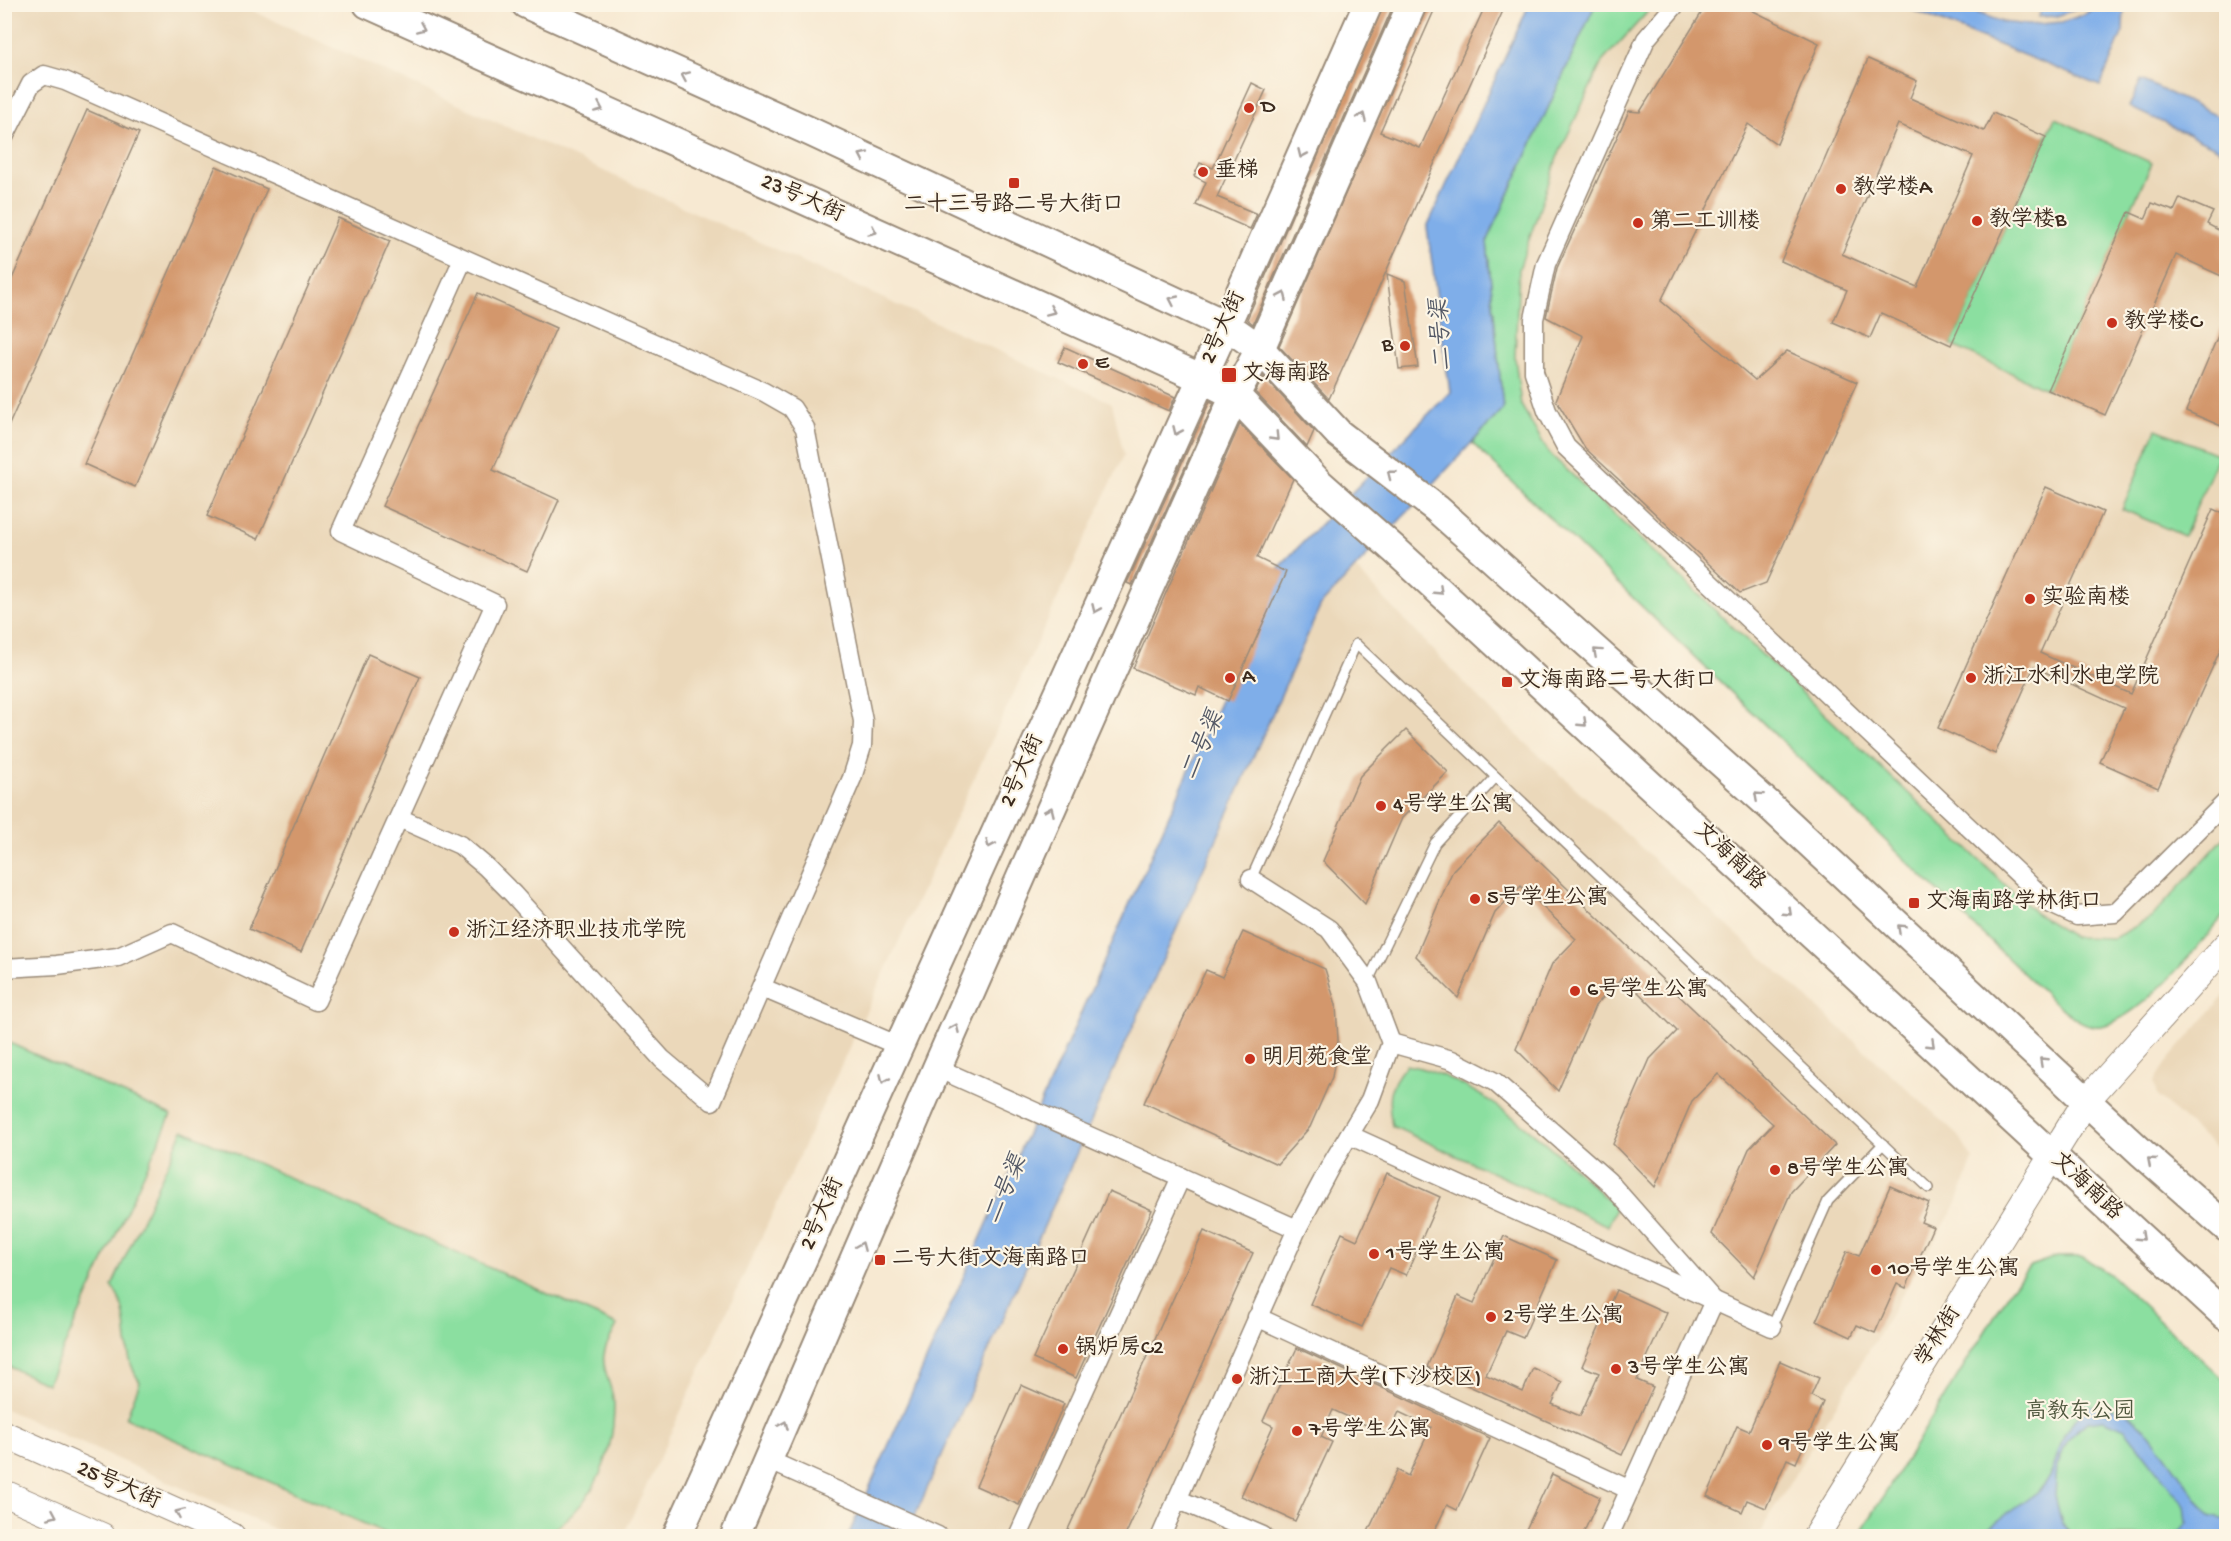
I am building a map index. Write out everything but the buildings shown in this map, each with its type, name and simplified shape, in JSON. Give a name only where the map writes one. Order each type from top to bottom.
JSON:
[{"type":"main road","name":"23号大街","points":[[368,4],[1201,378],[1234,395]]},
{"type":"main road","points":[[526,4],[809,131],[1226,325],[1260,349],[1339,434],[1437,510],[1770,806],[2086,1101],[2226,1227]]},
{"type":"main road","name":"2号大街","points":[[677,1536],[1226,325],[1368,4]]},
{"type":"main road","name":"2号大街","points":[[735,1536],[937,1068],[1234,395],[1260,349],[1412,4]]},
{"type":"main road","name":"文海南路","points":[[1234,395],[1318,482],[1396,551],[2226,1316]]},
{"type":"main road","name":"学林街","points":[[1816,1536],[2086,1101],[2226,945]]},
{"type":"main road","name":"25号大街","points":[[4,1434],[232,1536]]},
{"type":"main road","points":[[4,1492],[102,1536]]},
{"type":"street","points":[[1676,4],[1646,39],[1546,264],[1534,319],[1534,372],[1547,411],[1566,447],[2049,903],[2077,916],[2115,914],[2226,802]]},
{"type":"street","points":[[4,137],[31,84],[44,75],[65,81],[764,392],[792,408],[805,428],[863,721],[861,746],[852,778],[763,988],[712,1101],[662,1059],[486,867],[460,845],[399,818]]},
{"type":"street","points":[[4,969],[118,957],[172,933],[316,1001],[495,604],[341,531],[463,259]]},
{"type":"street","points":[[1161,1536],[1297,1229],[1370,1100],[1391,1043],[1368,982],[1329,929],[1251,879]]},
{"type":"street","points":[[763,988],[899,1046]]},
{"type":"street","points":[[1391,1043],[1452,1060],[1495,1082],[1608,1181],[1714,1301]]},
{"type":"street","points":[[937,1068],[1297,1229]]},
{"type":"street","points":[[1349,1135],[1772,1327]]},
{"type":"street","points":[[1018,1536],[1181,1177]]},
{"type":"street","points":[[1609,1536],[1714,1301]]},
{"type":"street","points":[[1257,1317],[1630,1490]]},
{"type":"street","points":[[768,1460],[937,1536]]},
{"type":"street","points":[[1177,1499],[1263,1536]]},
{"type":"lane","points":[[1251,879],[1356,644],[1929,1188]]},
{"type":"lane","points":[[1368,982],[1435,843],[1496,777]]},
{"type":"lane","points":[[1772,1327],[1828,1201],[1883,1144]]},
{"type":"shaded area","name":"浙江经济职业技术学院","points":[[5,5],[240,5],[1112,403],[1124,455],[623,1536],[290,1536],[5,1409]]},
{"type":"shaded area","name":"浙江水利水电学院","points":[[1595,5],[2226,5],[2226,913],[2166,982],[2125,1015],[2099,1026],[2080,1022],[2049,998],[1472,443],[1503,409],[1487,242]]},
{"type":"shaded area","points":[[1355,568],[1495,715],[1958,1135],[1973,1160],[1957,1203],[1758,1536],[906,1536],[1321,605]]},
{"type":"shaded area","points":[[2226,994],[2226,1157],[2157,1096],[2154,1082],[2169,1059]]},
{"type":"green space","points":[[1595,5],[1654,5],[1602,62],[1557,158],[1519,269],[1515,357],[1521,405],[1549,453],[2035,913],[2073,937],[2114,938],[2151,918],[2226,836],[2226,913],[2169,978],[2134,1009],[2117,1020],[2101,1026],[2087,1024],[2073,1017],[2049,998],[1472,443],[1503,409],[1487,242]]},
{"type":"green space","points":[[2055,118],[2152,163],[2048,390],[1951,345]]},
{"type":"green space","points":[[2156,429],[2219,455],[2184,536],[2122,509]]},
{"type":"green space","points":[[5,1041],[171,1115],[47,1384],[5,1365]]},
{"type":"green space","points":[[1406,1065],[1435,1072],[1463,1085],[1492,1102],[1519,1122],[1616,1208],[1608,1226],[1392,1126],[1389,1108],[1390,1094],[1395,1080]]},
{"type":"green space","points":[[183,1130],[617,1325],[606,1347],[604,1360],[614,1405],[610,1445],[596,1481],[587,1497],[574,1512],[543,1536],[392,1536],[126,1418],[140,1382],[134,1373],[128,1353],[124,1313],[112,1286]]},
{"type":"green space","name":"高教东公园","points":[[2056,1257],[2083,1257],[2110,1274],[2226,1382],[2226,1536],[1859,1536],[2010,1291],[2030,1266]]},
{"type":"water","points":[[2044,4],[2087,5],[2057,16],[2038,17]]},
{"type":"water","name":"二号渠","points":[[1529,5],[1595,5],[1487,242],[1503,409],[1321,605],[906,1536],[848,1536],[1280,566],[1450,392],[1427,227]]},
{"type":"water","points":[[1912,5],[1966,5],[1978,13],[2002,22],[2029,25],[2062,22],[2083,15],[2099,5],[2124,5],[2123,31],[2100,86],[1910,9]]},
{"type":"water","points":[[2141,80],[2226,120],[2226,152],[2129,107]]},
{"type":"water","points":[[2086,1405],[2125,1411],[2150,1434],[2210,1516],[2226,1520],[2226,1536],[2175,1536],[2187,1523],[2185,1506],[2125,1429],[2104,1420],[2087,1422],[2068,1439],[2057,1466],[2055,1496],[2062,1524],[2074,1536],[1977,1536],[2040,1490],[2050,1477],[2064,1435]]},
{"type":"place","name":"D","points":[[1249,108]]},
{"type":"place","name":"垂梯","points":[[1203,172]]},
{"type":"place","name":"二十三号路二号大街口","points":[[1014,183]]},
{"type":"place","name":"教学楼A","points":[[1841,189]]},
{"type":"place","name":"教学楼B","points":[[1977,221]]},
{"type":"place","name":"第二工训楼","points":[[1638,223]]},
{"type":"place","name":"教学楼C","points":[[2112,323]]},
{"type":"place","name":"B","points":[[1405,346]]},
{"type":"place","name":"E","points":[[1083,364]]},
{"type":"place","name":"文海南路","points":[[1229,375]]},
{"type":"place","name":"实验南楼","points":[[2030,599]]},
{"type":"place","name":"A","points":[[1230,678]]},
{"type":"place","name":"浙江水利水电学院","points":[[1971,678]]},
{"type":"place","name":"文海南路二号大街口","points":[[1507,682]]},
{"type":"place","name":"4号学生公寓","points":[[1381,806]]},
{"type":"place","name":"5号学生公寓","points":[[1475,899]]},
{"type":"place","name":"文海南路学林街口","points":[[1914,903]]},
{"type":"place","name":"浙江经济职业技术学院","points":[[454,932]]},
{"type":"place","name":"6号学生公寓","points":[[1575,991]]},
{"type":"place","name":"明月苑食堂","points":[[1250,1059]]},
{"type":"place","name":"8号学生公寓","points":[[1775,1170]]},
{"type":"place","name":"1号学生公寓","points":[[1374,1254]]},
{"type":"place","name":"二号大街文海南路口","points":[[880,1260]]},
{"type":"place","name":"10号学生公寓","points":[[1876,1270]]},
{"type":"place","name":"2号学生公寓","points":[[1491,1317]]},
{"type":"place","name":"锅炉房C2","points":[[1063,1349]]},
{"type":"place","name":"3号学生公寓","points":[[1616,1369]]},
{"type":"place","name":"浙江工商大学(下沙校区)","points":[[1237,1379]]},
{"type":"place","name":"7号学生公寓","points":[[1297,1431]]},
{"type":"place","name":"9号学生公寓","points":[[1767,1445]]}]
